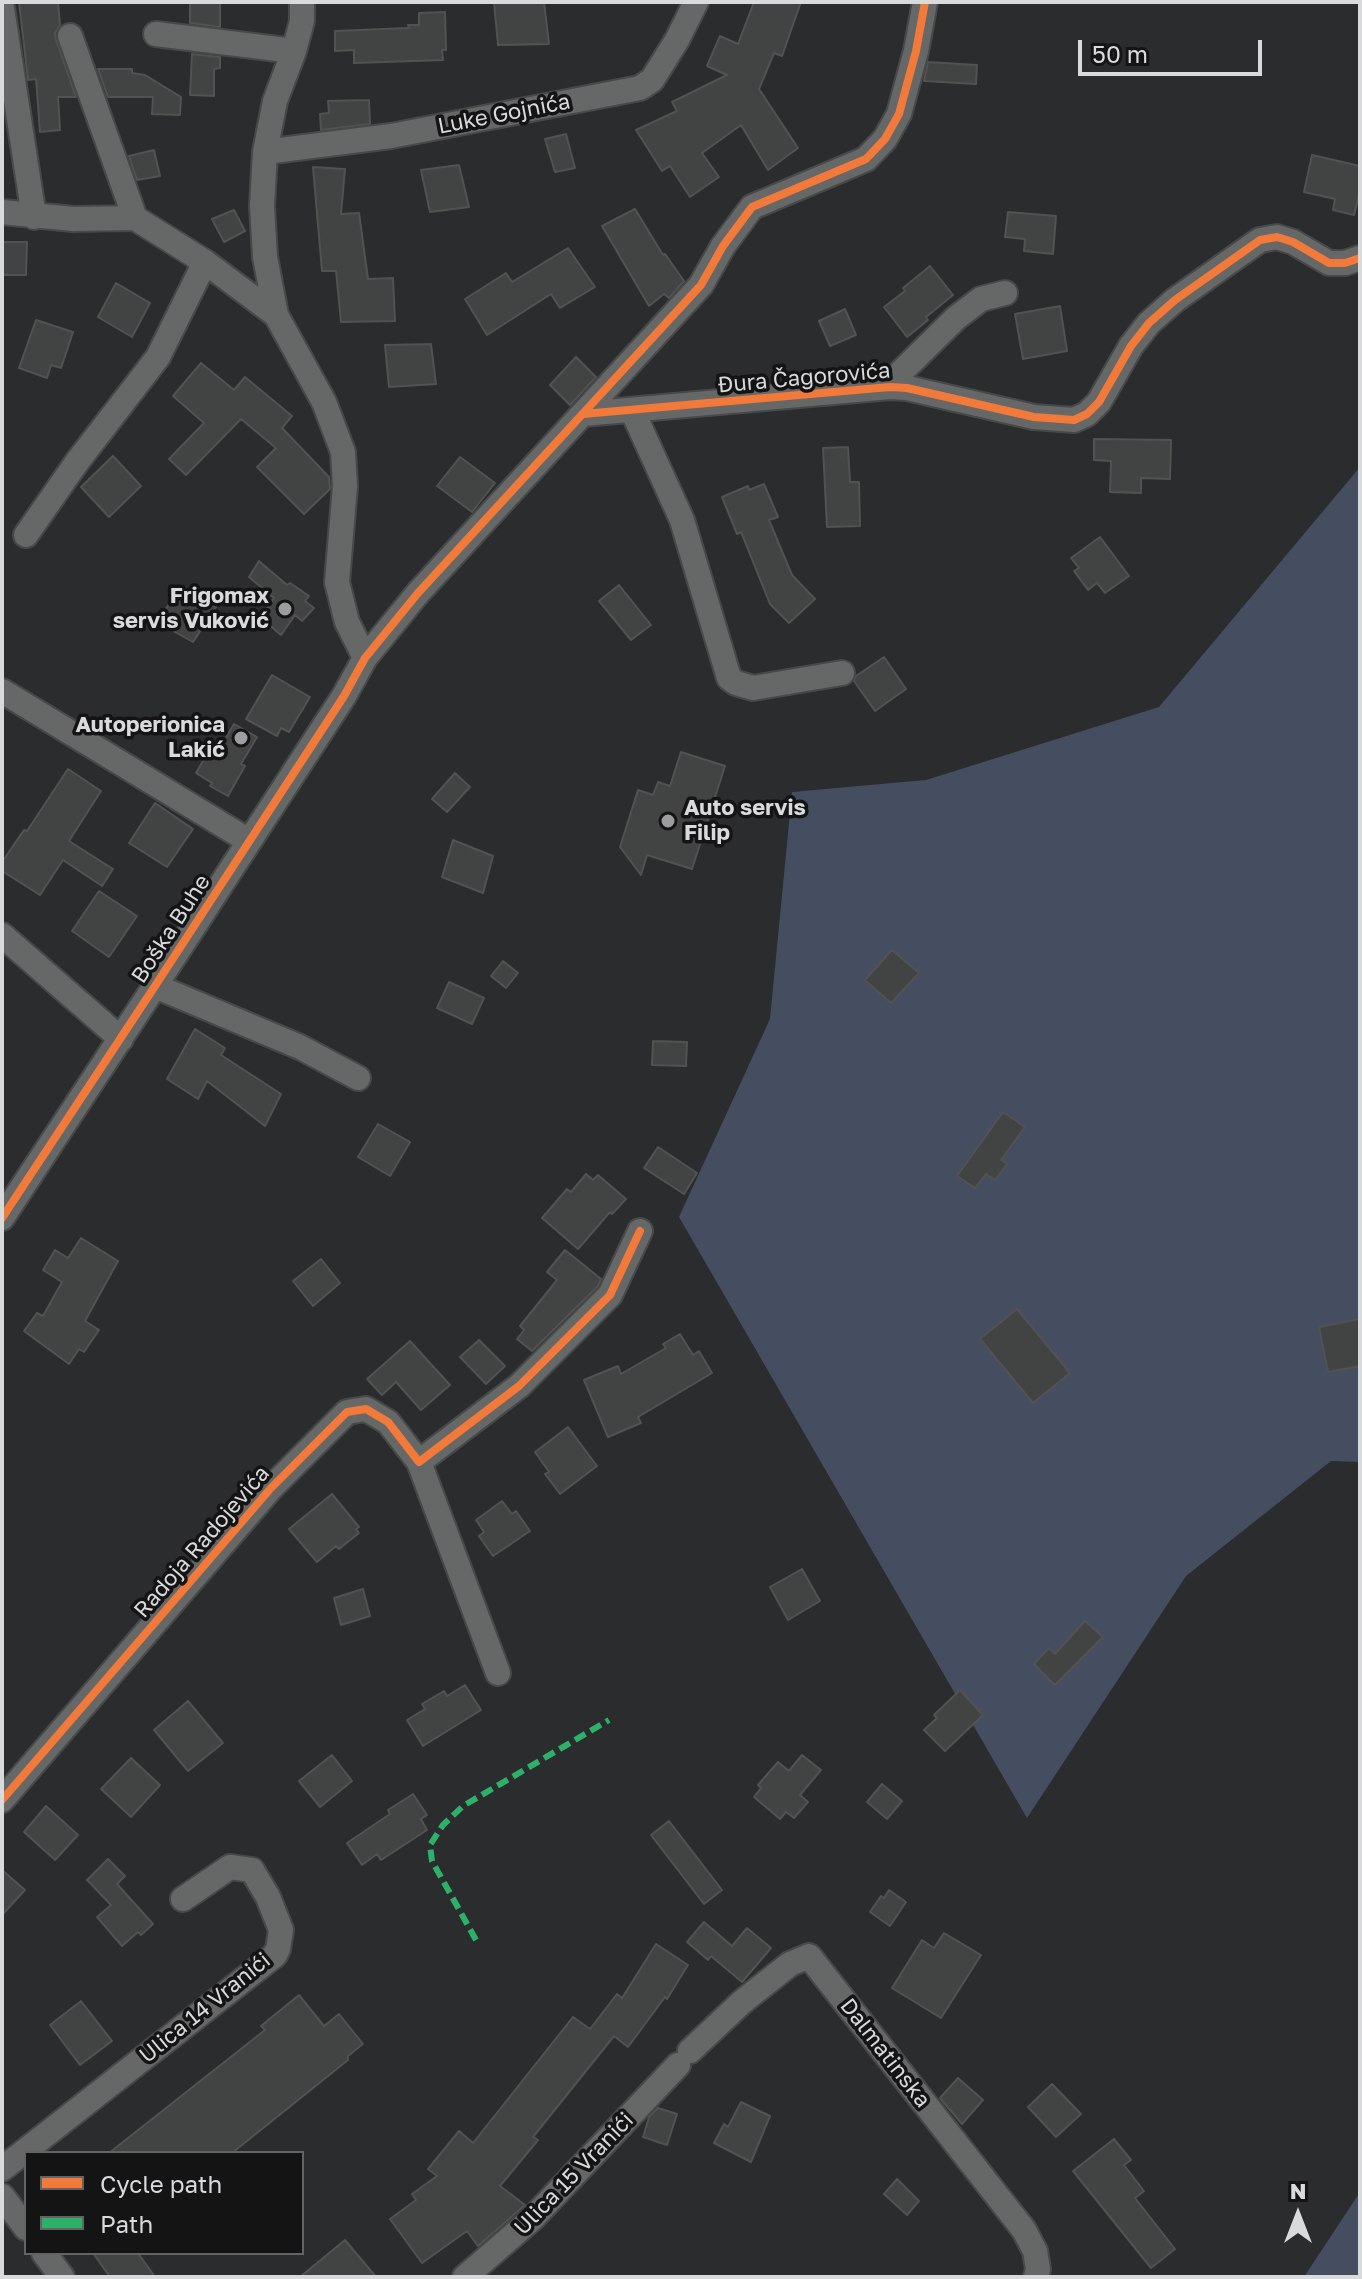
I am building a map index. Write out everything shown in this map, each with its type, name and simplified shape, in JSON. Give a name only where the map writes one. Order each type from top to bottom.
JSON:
[{"type":"street","points":[[302,2],[302,21],[275,101],[265,152],[262,206],[265,257],[276,315],[324,402],[343,452],[345,486],[337,582],[347,622],[365,658],[418,593],[701,285],[723,246],[752,207],[866,159],[885,139],[899,114],[925,2]]},
{"type":"street","name":"Luke Gojnića","points":[[265,152],[391,136],[640,88],[652,80],[696,2]]},
{"type":"street","points":[[2,8],[34,217]]},
{"type":"street","points":[[156,34],[294,51]]},
{"type":"street","points":[[70,36],[135,218]]},
{"type":"street","points":[[2,212],[34,217],[135,218],[205,262],[276,315]]},
{"type":"street","name":"Đura Čagorovića","points":[[583,414],[890,387],[907,388],[1034,417],[1074,420],[1087,414],[1099,402],[1131,346],[1149,323],[1175,300],[1260,240],[1277,237],[1293,242],[1329,263],[1345,263],[1360,258]]},
{"type":"street","points":[[26,535],[77,462],[158,357],[205,262]]},
{"type":"street","points":[[890,387],[893,380],[956,318],[981,299],[1005,293]]},
{"type":"street","points":[[632,410],[682,520],[729,678],[753,688],[842,673]]},
{"type":"street","name":"Boška Buhe","points":[[2,1218],[121,1039],[365,658]]},
{"type":"street","points":[[2,691],[249,841]]},
{"type":"street","points":[[2,935],[121,1039]]},
{"type":"street","points":[[155,986],[300,1047],[358,1078]]},
{"type":"street","points":[[419,1462],[519,1386],[610,1295],[640,1231]]},
{"type":"street","name":"Radoja Radojevića","points":[[2,1800],[271,1488],[347,1412],[366,1409],[388,1422],[419,1462],[498,1673]]},
{"type":"street","name":"Ulica 14 Vranići","points":[[25,2151],[275,1955],[281,1930],[268,1897],[252,1870],[230,1867],[183,1899]]},
{"type":"street","name":"Dalmatinska","points":[[684,2058],[742,2002],[790,1964],[809,1956],[1024,2230],[1035,2251],[1036,2277]]},
{"type":"street","name":"Ulica 15 Vranići","points":[[465,2277],[532,2219],[684,2058]]},
{"type":"street","name":"Ulica 14 Vranići","points":[[2,2169],[24,2152]]},
{"type":"street","points":[[2,2196],[24,2225]]},
{"type":"street","points":[[46,2255],[62,2277]]},
{"type":"shaded area","points":[[1360,467],[1360,1462],[1331,1461],[1186,1576],[1027,1818],[679,1217],[770,1019],[792,792],[926,780],[1159,707]]},
{"type":"shaded area","points":[[1360,2192],[1360,2277],[1304,2277]]},
{"type":"building","points":[[19,2],[58,2],[60,25],[55,33],[56,40],[76,97],[58,97],[60,130],[40,132],[36,79],[28,80]]},
{"type":"building","points":[[190,2],[220,2],[220,27],[190,23]]},
{"type":"building","points":[[494,2],[544,2],[549,44],[498,45]]},
{"type":"building","points":[[754,2],[801,2],[782,56],[774,53],[759,89],[798,148],[768,170],[741,125],[702,153],[719,177],[690,197],[670,166],[662,171],[636,130],[677,111],[672,102],[727,75],[707,66],[720,36],[738,44]]},
{"type":"building","points":[[445,12],[446,50],[442,50],[443,60],[354,63],[354,50],[335,51],[335,31],[409,28],[408,25],[419,25],[419,13]]},
{"type":"building","points":[[192,54],[220,57],[220,68],[214,69],[214,96],[190,95]]},
{"type":"building","points":[[928,62],[977,65],[976,84],[924,81]]},
{"type":"building","points":[[98,69],[132,69],[132,73],[145,75],[181,97],[180,115],[152,114],[153,97],[108,97]]},
{"type":"building","points":[[369,100],[370,124],[321,130],[320,114],[329,113],[328,101]]},
{"type":"building","points":[[566,134],[575,168],[555,172],[545,139]]},
{"type":"building","points":[[154,150],[160,176],[137,180],[129,156]]},
{"type":"building","points":[[1312,155],[1360,166],[1360,191],[1354,215],[1333,210],[1335,199],[1304,192]]},
{"type":"building","points":[[459,165],[469,207],[430,212],[421,170]]},
{"type":"building","points":[[313,167],[345,169],[341,214],[359,213],[368,279],[393,278],[395,321],[341,322],[336,271],[322,271]]},
{"type":"building","points":[[635,209],[663,255],[684,281],[669,298],[664,294],[649,306],[602,226]]},
{"type":"building","points":[[234,210],[245,231],[224,242],[212,219]]},
{"type":"building","points":[[1008,212],[1056,216],[1053,254],[1024,251],[1025,239],[1005,237]]},
{"type":"building","points":[[2,242],[27,242],[26,275],[2,275]]},
{"type":"building","points":[[568,248],[595,287],[560,308],[551,294],[487,335],[465,299],[506,273],[512,282]]},
{"type":"building","points":[[930,266],[953,295],[907,337],[884,307]]},
{"type":"building","points":[[116,283],[150,303],[132,337],[98,317]]},
{"type":"building","points":[[1060,306],[1067,351],[1023,359],[1015,314]]},
{"type":"building","points":[[845,309],[856,335],[830,346],[819,321]]},
{"type":"building","points":[[36,320],[73,332],[61,368],[51,365],[47,378],[19,368]]},
{"type":"building","points":[[431,344],[436,384],[389,387],[385,345]]},
{"type":"building","points":[[576,357],[596,377],[570,405],[550,385]]},
{"type":"building","points":[[201,363],[234,390],[245,377],[292,416],[282,428],[329,477],[330,489],[304,514],[257,467],[276,448],[241,419],[186,475],[169,459],[204,423],[173,396]]},
{"type":"building","points":[[1094,439],[1171,440],[1170,479],[1141,478],[1141,493],[1110,492],[1111,461],[1094,460]]},
{"type":"building","points":[[848,447],[850,482],[859,482],[860,526],[827,527],[823,448]]},
{"type":"building","points":[[113,456],[141,486],[109,517],[81,487]]},
{"type":"building","points":[[460,457],[495,483],[472,512],[437,486]]},
{"type":"building","points":[[764,484],[778,517],[769,520],[792,575],[815,599],[789,623],[770,604],[741,532],[737,534],[722,497],[748,486],[749,490]]},
{"type":"building","points":[[1100,537],[1129,576],[1105,593],[1097,583],[1088,590],[1074,571],[1079,568],[1071,558]]},
{"type":"building","points":[[259,561],[287,585],[290,583],[309,596],[305,601],[314,608],[302,621],[295,615],[281,635],[261,618],[274,598],[249,577]]},
{"type":"building","points":[[182,585],[216,607],[193,642],[157,622]]},
{"type":"building","points":[[619,585],[651,625],[631,640],[599,601]]},
{"type":"building","points":[[884,657],[906,689],[875,711],[854,681],[856,676]]},
{"type":"building","points":[[272,675],[310,697],[289,732],[281,728],[277,736],[246,719]]},
{"type":"building","points":[[234,724],[257,737],[241,764],[245,766],[228,796],[196,773],[211,747],[218,751]]},
{"type":"building","name":"Auto servis Filip","points":[[681,752],[725,766],[692,869],[647,855],[641,875],[620,847],[638,790],[653,795],[658,782],[670,786]]},
{"type":"building","points":[[68,769],[101,791],[69,841],[113,869],[102,886],[63,860],[40,895],[2,871],[2,862],[24,830],[27,831]]},
{"type":"building","points":[[455,773],[470,787],[447,812],[432,799]]},
{"type":"building","points":[[155,803],[193,829],[167,867],[129,843]]},
{"type":"building","points":[[453,840],[493,856],[483,893],[442,877]]},
{"type":"building","points":[[99,891],[137,916],[109,957],[72,931]]},
{"type":"building","points":[[892,950],[919,973],[891,1003],[865,980]]},
{"type":"building","points":[[503,961],[518,973],[506,988],[491,976]]},
{"type":"building","points":[[449,982],[484,998],[472,1024],[437,1008]]},
{"type":"building","points":[[195,1029],[225,1048],[221,1055],[281,1094],[265,1126],[207,1081],[198,1099],[167,1079]]},
{"type":"building","points":[[653,1041],[687,1042],[686,1066],[652,1065]]},
{"type":"building","points":[[1003,1112],[1025,1127],[1001,1160],[1007,1164],[995,1180],[986,1174],[975,1188],[957,1176]]},
{"type":"building","points":[[378,1124],[410,1142],[390,1176],[358,1157]]},
{"type":"building","points":[[658,1147],[697,1173],[684,1194],[644,1168]]},
{"type":"building","points":[[586,1174],[593,1180],[598,1175],[626,1199],[612,1214],[610,1212],[578,1249],[542,1218],[567,1189],[571,1192]]},
{"type":"building","points":[[81,1238],[118,1261],[85,1321],[99,1330],[84,1352],[79,1349],[69,1364],[24,1331],[37,1313],[43,1316],[62,1282],[43,1270],[55,1250],[68,1258]]},
{"type":"building","points":[[565,1250],[601,1279],[598,1286],[532,1351],[517,1339],[524,1330],[520,1326],[557,1280],[547,1272]]},
{"type":"building","points":[[321,1259],[340,1283],[313,1306],[293,1281]]},
{"type":"building","points":[[1017,1309],[1070,1373],[1033,1403],[980,1339]]},
{"type":"building","points":[[1360,1319],[1360,1366],[1328,1372],[1319,1327]]},
{"type":"building","points":[[680,1334],[693,1355],[699,1351],[712,1373],[638,1417],[641,1423],[608,1437],[584,1380],[618,1366],[621,1374],[666,1348],[663,1344]]},
{"type":"building","points":[[479,1340],[505,1366],[486,1384],[460,1357]]},
{"type":"building","points":[[410,1341],[450,1385],[421,1410],[396,1382],[382,1395],[367,1379]]},
{"type":"building","points":[[568,1427],[597,1466],[560,1494],[545,1474],[549,1472],[535,1452]]},
{"type":"building","points":[[332,1494],[359,1527],[356,1529],[359,1533],[317,1562],[289,1529]]},
{"type":"building","points":[[502,1501],[512,1514],[516,1511],[530,1531],[493,1556],[479,1536],[484,1532],[476,1520]]},
{"type":"building","points":[[802,1569],[820,1601],[788,1620],[770,1587]]},
{"type":"building","points":[[363,1589],[370,1616],[341,1625],[334,1598]]},
{"type":"building","points":[[1085,1621],[1103,1637],[1055,1685],[1034,1664],[1049,1648],[1055,1654]]},
{"type":"building","points":[[465,1685],[481,1710],[423,1746],[407,1720],[425,1709],[422,1704],[444,1691],[447,1696]]},
{"type":"building","points":[[960,1690],[983,1715],[945,1751],[924,1730],[937,1718],[934,1715]]},
{"type":"building","points":[[188,1701],[223,1743],[188,1771],[154,1730]]},
{"type":"building","points":[[332,1755],[352,1781],[320,1807],[299,1781]]},
{"type":"building","points":[[802,1755],[821,1770],[800,1795],[808,1802],[794,1818],[786,1812],[780,1819],[754,1797],[761,1788],[758,1785],[778,1762],[789,1771]]},
{"type":"building","points":[[131,1758],[160,1785],[131,1817],[101,1789]]},
{"type":"building","points":[[882,1784],[902,1801],[887,1819],[867,1802]]},
{"type":"building","points":[[413,1794],[427,1815],[421,1819],[427,1830],[381,1860],[377,1854],[362,1865],[347,1843]]},
{"type":"building","points":[[46,1806],[78,1835],[55,1860],[24,1832]]},
{"type":"building","points":[[669,1821],[722,1890],[704,1904],[651,1835]]},
{"type":"building","points":[[108,1859],[125,1876],[117,1884],[153,1924],[122,1946],[97,1917],[111,1905],[87,1880]]},
{"type":"building","points":[[2,1870],[25,1890],[2,1915]]},
{"type":"building","points":[[889,1890],[906,1902],[890,1926],[870,1912]]},
{"type":"building","points":[[704,1922],[732,1946],[747,1928],[771,1948],[742,1982],[711,1956],[708,1960],[687,1942]]},
{"type":"building","points":[[944,1933],[981,1955],[941,2018],[892,1988],[922,1940],[934,1948]]},
{"type":"building","points":[[656,1944],[688,1965],[667,1999],[665,1997],[628,2047],[614,2036],[533,2137],[538,2140],[500,2186],[525,2205],[478,2246],[467,2231],[422,2263],[390,2219],[416,2200],[412,2194],[437,2176],[428,2169],[459,2131],[473,2143],[573,2017],[590,2029],[617,1994],[622,1998]]},
{"type":"building","points":[[299,1995],[324,2026],[339,2014],[363,2044],[348,2056],[348,2060],[234,2151],[112,2151],[265,2030],[261,2026]]},
{"type":"building","points":[[81,2001],[112,2041],[80,2065],[50,2025]]},
{"type":"building","points":[[958,2078],[983,2100],[962,2124],[940,2098]]},
{"type":"building","points":[[1052,2084],[1081,2114],[1056,2137],[1028,2107]]},
{"type":"building","points":[[741,2102],[770,2116],[751,2162],[714,2143],[724,2124],[728,2127]]},
{"type":"building","points":[[658,2108],[677,2114],[667,2145],[643,2137],[649,2117]]},
{"type":"building","points":[[1114,2139],[1131,2160],[1124,2165],[1144,2191],[1135,2198],[1175,2249],[1151,2268],[1073,2171]]},
{"type":"building","points":[[897,2179],[919,2201],[907,2215],[884,2194]]},
{"type":"building","points":[[345,2240],[376,2277],[300,2277]]},
{"type":"building","points":[[94,2255],[139,2255],[155,2277],[110,2277]]},
{"type":"marked path","points":[[476,1940],[432,1861],[430,1845],[443,1825],[463,1806],[609,1720]]},
{"type":"cycle path","points":[[2,1218],[344,696],[365,658],[418,593],[701,285],[723,246],[752,207],[866,159],[885,139],[899,114],[925,2]]},
{"type":"cycle path","points":[[583,414],[890,387],[907,388],[1034,417],[1074,420],[1087,414],[1099,402],[1131,346],[1149,323],[1175,300],[1260,240],[1277,237],[1293,242],[1329,263],[1345,263],[1360,258]]},
{"type":"cycle path","points":[[2,1800],[271,1488],[347,1412],[366,1409],[388,1422],[419,1462],[519,1386],[610,1295],[640,1231]]},
{"type":"place","name":"Frigomax servis Vuković","points":[[285,609]]},
{"type":"place","name":"Autoperionica Lakić","points":[[241,738]]},
{"type":"place","name":"Auto servis Filip","points":[[668,821]]}]
